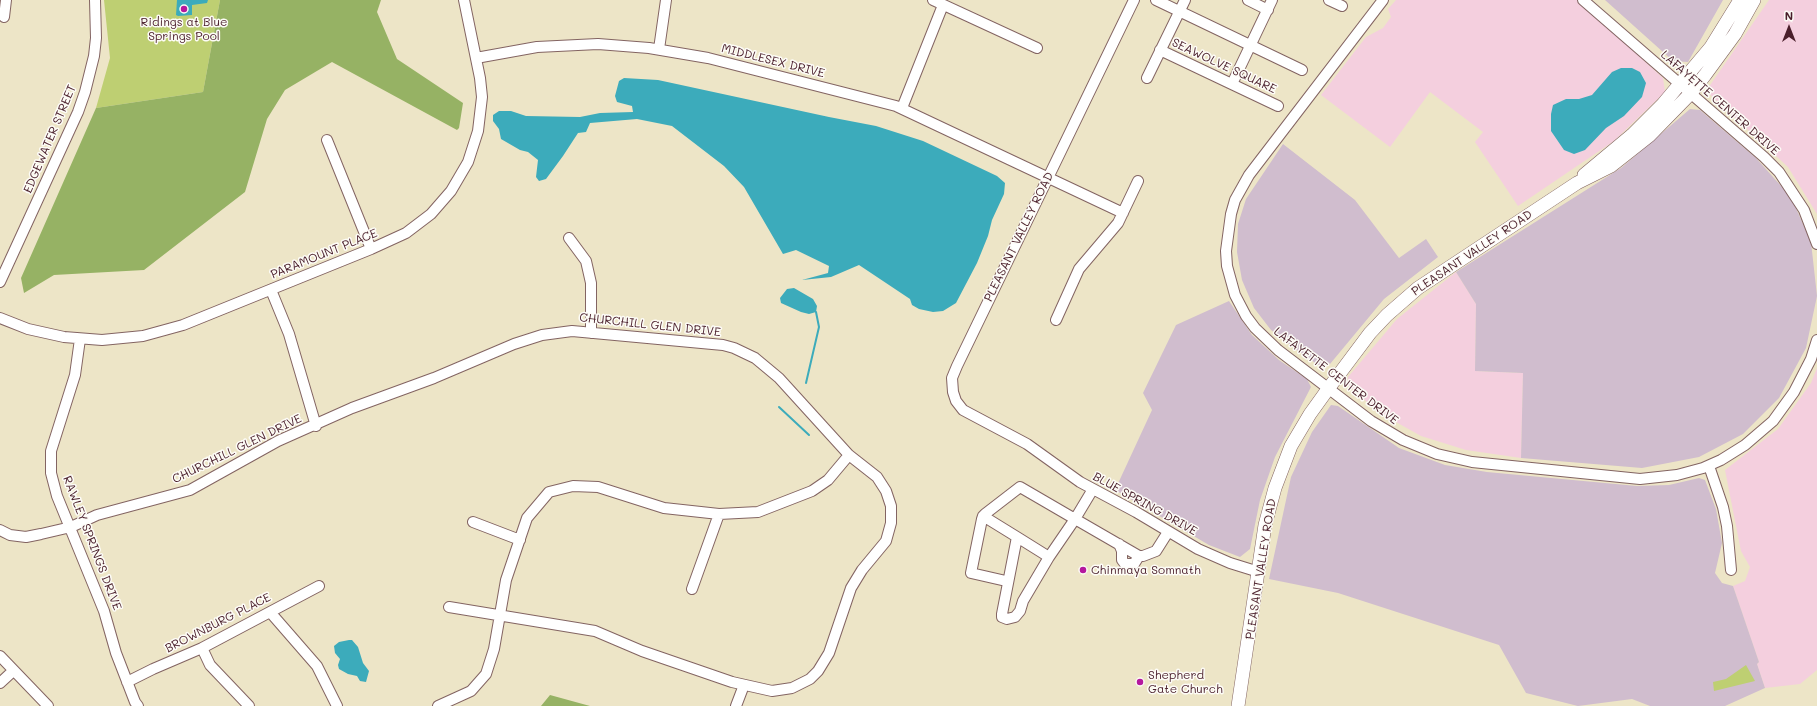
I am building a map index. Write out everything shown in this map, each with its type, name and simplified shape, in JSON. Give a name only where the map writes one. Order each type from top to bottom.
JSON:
[{"type":"main road","name":"PLEASANT VALLEY ROAD","points":[[1577,182],[1590,169],[1649,119],[1680,85],[1721,32],[1740,0]]},
{"type":"main road","name":"PLEASANT VALLEY ROAD","points":[[1238,706],[1269,506],[1283,464],[1307,419],[1328,389],[1370,333],[1405,298],[1437,274],[1577,182],[1612,166],[1649,136],[1690,93],[1722,53],[1754,0]]},
{"type":"street","points":[[4,17],[6,0]]},
{"type":"street","name":"EDGEWATER STREET","points":[[0,282],[78,112],[85,92],[94,56],[96,35],[95,0]]},
{"type":"street","name":"PARAMOUNT PLACE","points":[[0,318],[41,332],[80,339],[123,339],[164,331],[271,290],[371,249],[397,238],[420,223],[442,202],[460,177],[474,147],[481,114],[480,78],[464,0]]},
{"type":"street","points":[[659,49],[666,0]]},
{"type":"street","points":[[933,0],[1037,48]]},
{"type":"street","name":"PLEASANT VALLEY ROAD","points":[[1027,444],[963,410],[954,397],[952,378],[1134,0]]},
{"type":"street","points":[[1156,0],[1302,70]]},
{"type":"street","points":[[1147,78],[1185,0]]},
{"type":"street","points":[[1248,0],[1268,10]]},
{"type":"street","points":[[1232,84],[1272,0]]},
{"type":"street","points":[[1329,0],[1342,6]]},
{"type":"street","name":"LAFAYETTE CENTER DRIVE","points":[[1383,0],[1249,175],[1235,200],[1228,229],[1226,251],[1230,281],[1246,316],[1266,340],[1328,389],[1387,431],[1420,448],[1455,459],[1640,479],[1677,475],[1710,466],[1745,445],[1773,421],[1802,379],[1817,340]]},
{"type":"street","name":"LAFAYETTE CENTER DRIVE","points":[[1583,0],[1764,156],[1788,184],[1804,210],[1817,244]]},
{"type":"street","points":[[902,108],[943,4]]},
{"type":"street","name":"MIDDLESEX DRIVE","points":[[476,58],[537,47],[623,45],[659,49],[716,60],[880,101],[902,108],[1123,214]]},
{"type":"street","name":"SEAWOLVE SQUARE","points":[[1160,50],[1278,106]]},
{"type":"street","points":[[327,140],[371,249]]},
{"type":"street","points":[[1056,320],[1079,269],[1085,260],[1112,230],[1123,214],[1138,181]]},
{"type":"street","points":[[569,238],[586,261],[590,276],[593,305],[591,333]]},
{"type":"street","points":[[271,290],[289,334],[316,426]]},
{"type":"street","name":"CHURCHILL GLEN DRIVE","points":[[0,530],[10,535],[26,537],[71,527],[97,515],[190,490],[278,441],[316,426],[352,408],[434,378],[514,344],[542,335],[572,331],[709,343],[734,348],[746,354],[762,363],[779,378],[848,455],[877,477],[886,491],[890,506],[891,523],[886,541],[857,577],[847,598],[829,653],[818,671],[810,679],[792,688],[772,691],[744,686],[642,651],[595,631],[449,607]]},
{"type":"street","name":"RAWLEY SPRINGS DRIVE","points":[[80,339],[74,375],[51,451],[51,473],[57,496],[104,610],[116,653],[134,702],[138,706]]},
{"type":"street","name":"BLUE SPRING DRIVE","points":[[1027,444],[1065,473],[1136,512],[1168,532],[1218,558],[1259,572]]},
{"type":"street","points":[[438,706],[472,691],[486,674],[494,649],[506,580],[527,518],[549,492],[573,486],[598,487],[664,508],[719,514],[758,512],[812,491],[828,480],[848,455]]},
{"type":"street","points":[[1710,466],[1723,507],[1727,526],[1731,570]]},
{"type":"street","points":[[1009,578],[1006,581],[972,573],[983,516],[1020,487],[1139,556],[1147,556],[1156,551],[1168,532]]},
{"type":"street","points":[[1017,537],[1002,614],[1002,617],[1008,619],[1015,617],[1020,611],[1023,601],[1049,557],[1093,489]]},
{"type":"street","points":[[692,589],[719,514]]},
{"type":"street","points":[[983,516],[1049,557]]},
{"type":"street","points":[[473,522],[520,540]]},
{"type":"street","points":[[1119,544],[1122,551],[1122,560],[1125,564],[1134,564],[1139,556]]},
{"type":"street","name":"BROWNBURG PLACE","points":[[127,682],[202,648],[319,586]]},
{"type":"street","points":[[270,612],[317,666],[337,706]]},
{"type":"street","points":[[202,648],[210,665],[249,706]]},
{"type":"street","points":[[0,656],[48,706]]},
{"type":"street","points":[[0,683],[13,670]]},
{"type":"street","points":[[736,706],[744,686]]},
{"type":"shaded area","points":[[1396,0],[1578,0],[1663,78],[1665,92],[1614,141],[1518,206],[1475,142],[1483,132],[1430,92],[1390,147],[1321,95],[1366,37],[1383,28],[1391,17],[1388,9]]},
{"type":"shaded area","points":[[1605,0],[1723,0],[1688,62],[1673,61]]},
{"type":"shaded area","points":[[1769,0],[1817,0],[1817,214],[1788,167],[1706,91]]},
{"type":"shaded area","points":[[1690,109],[1700,110],[1756,158],[1791,197],[1811,242],[1817,296],[1806,348],[1779,398],[1743,434],[1699,457],[1642,468],[1521,458],[1523,373],[1475,371],[1476,304],[1456,272],[1621,168]]},
{"type":"shaded area","points":[[1283,144],[1355,200],[1399,258],[1426,239],[1438,257],[1384,299],[1330,364],[1318,365],[1271,330],[1254,308],[1242,280],[1237,252],[1238,224],[1246,199]]},
{"type":"shaded area","points":[[1456,272],[1476,304],[1475,371],[1523,373],[1521,458],[1466,450],[1421,436],[1378,412],[1347,384],[1348,377],[1397,319]]},
{"type":"shaded area","points":[[1229,301],[1252,335],[1279,360],[1307,379],[1311,387],[1275,457],[1260,500],[1250,549],[1240,557],[1209,545],[1115,490],[1152,410],[1143,393],[1176,325]]},
{"type":"shaded area","points":[[1817,368],[1817,670],[1800,684],[1765,688],[1757,664],[1759,662],[1733,586],[1745,581],[1750,567],[1741,551],[1725,470],[1778,429],[1811,383]]},
{"type":"shaded area","points":[[1331,405],[1338,406],[1399,448],[1445,465],[1487,472],[1637,486],[1669,485],[1699,478],[1705,480],[1716,509],[1722,543],[1715,573],[1722,583],[1733,586],[1759,662],[1757,664],[1765,688],[1725,706],[1650,706],[1632,699],[1578,706],[1526,693],[1499,645],[1338,593],[1269,579],[1291,477],[1312,432]]},
{"type":"green space","points":[[104,0],[220,0],[203,92],[96,108],[110,58]]},
{"type":"green space","points":[[220,0],[381,0],[377,12],[397,59],[463,103],[459,128],[457,130],[332,62],[285,90],[267,119],[245,192],[144,270],[54,275],[24,293],[21,278],[96,108],[203,92]]},
{"type":"green space","points":[[1746,665],[1755,681],[1714,691],[1713,682],[1726,679]]},
{"type":"green space","points":[[550,695],[590,706],[541,706]]},
{"type":"water","name":"Ridings at Blue Springs Pool","points":[[177,0],[208,0],[207,3],[192,5],[192,15],[178,16],[176,15]]},
{"type":"water","points":[[1621,68],[1632,68],[1640,72],[1646,83],[1642,97],[1624,116],[1606,128],[1585,150],[1574,154],[1564,150],[1551,131],[1551,114],[1553,105],[1566,99],[1579,99],[1592,95],[1612,72]]},
{"type":"water","points":[[624,78],[658,80],[876,126],[923,141],[997,176],[1005,183],[1004,194],[992,220],[988,236],[977,263],[956,303],[943,311],[933,312],[919,309],[912,305],[910,299],[859,265],[831,277],[802,280],[828,273],[829,266],[796,250],[783,254],[744,187],[724,166],[672,126],[637,119],[590,123],[586,132],[578,133],[546,179],[539,181],[536,177],[538,160],[528,152],[520,150],[501,139],[499,129],[493,121],[493,115],[499,111],[511,111],[526,116],[580,117],[600,113],[633,112],[632,106],[617,102],[615,96],[619,81]]},
{"type":"water","points":[[794,288],[813,299],[817,306],[816,312],[809,314],[801,312],[781,303],[780,298],[787,289]]},
{"type":"water","points":[[352,640],[358,647],[363,663],[369,671],[366,682],[360,681],[357,676],[348,674],[339,669],[338,665],[340,659],[335,653],[334,646],[339,642]]},
{"type":"waterway","points":[[806,383],[819,327],[816,312]]},
{"type":"waterway","points":[[779,407],[809,435]]},
{"type":"place","name":"Ridings at Blue Springs Pool","points":[[184,9]]},
{"type":"place","name":"Chinmaya Somnath","points":[[1083,570]]},
{"type":"place","name":"Shepherd Gate Church","points":[[1140,682]]}]
